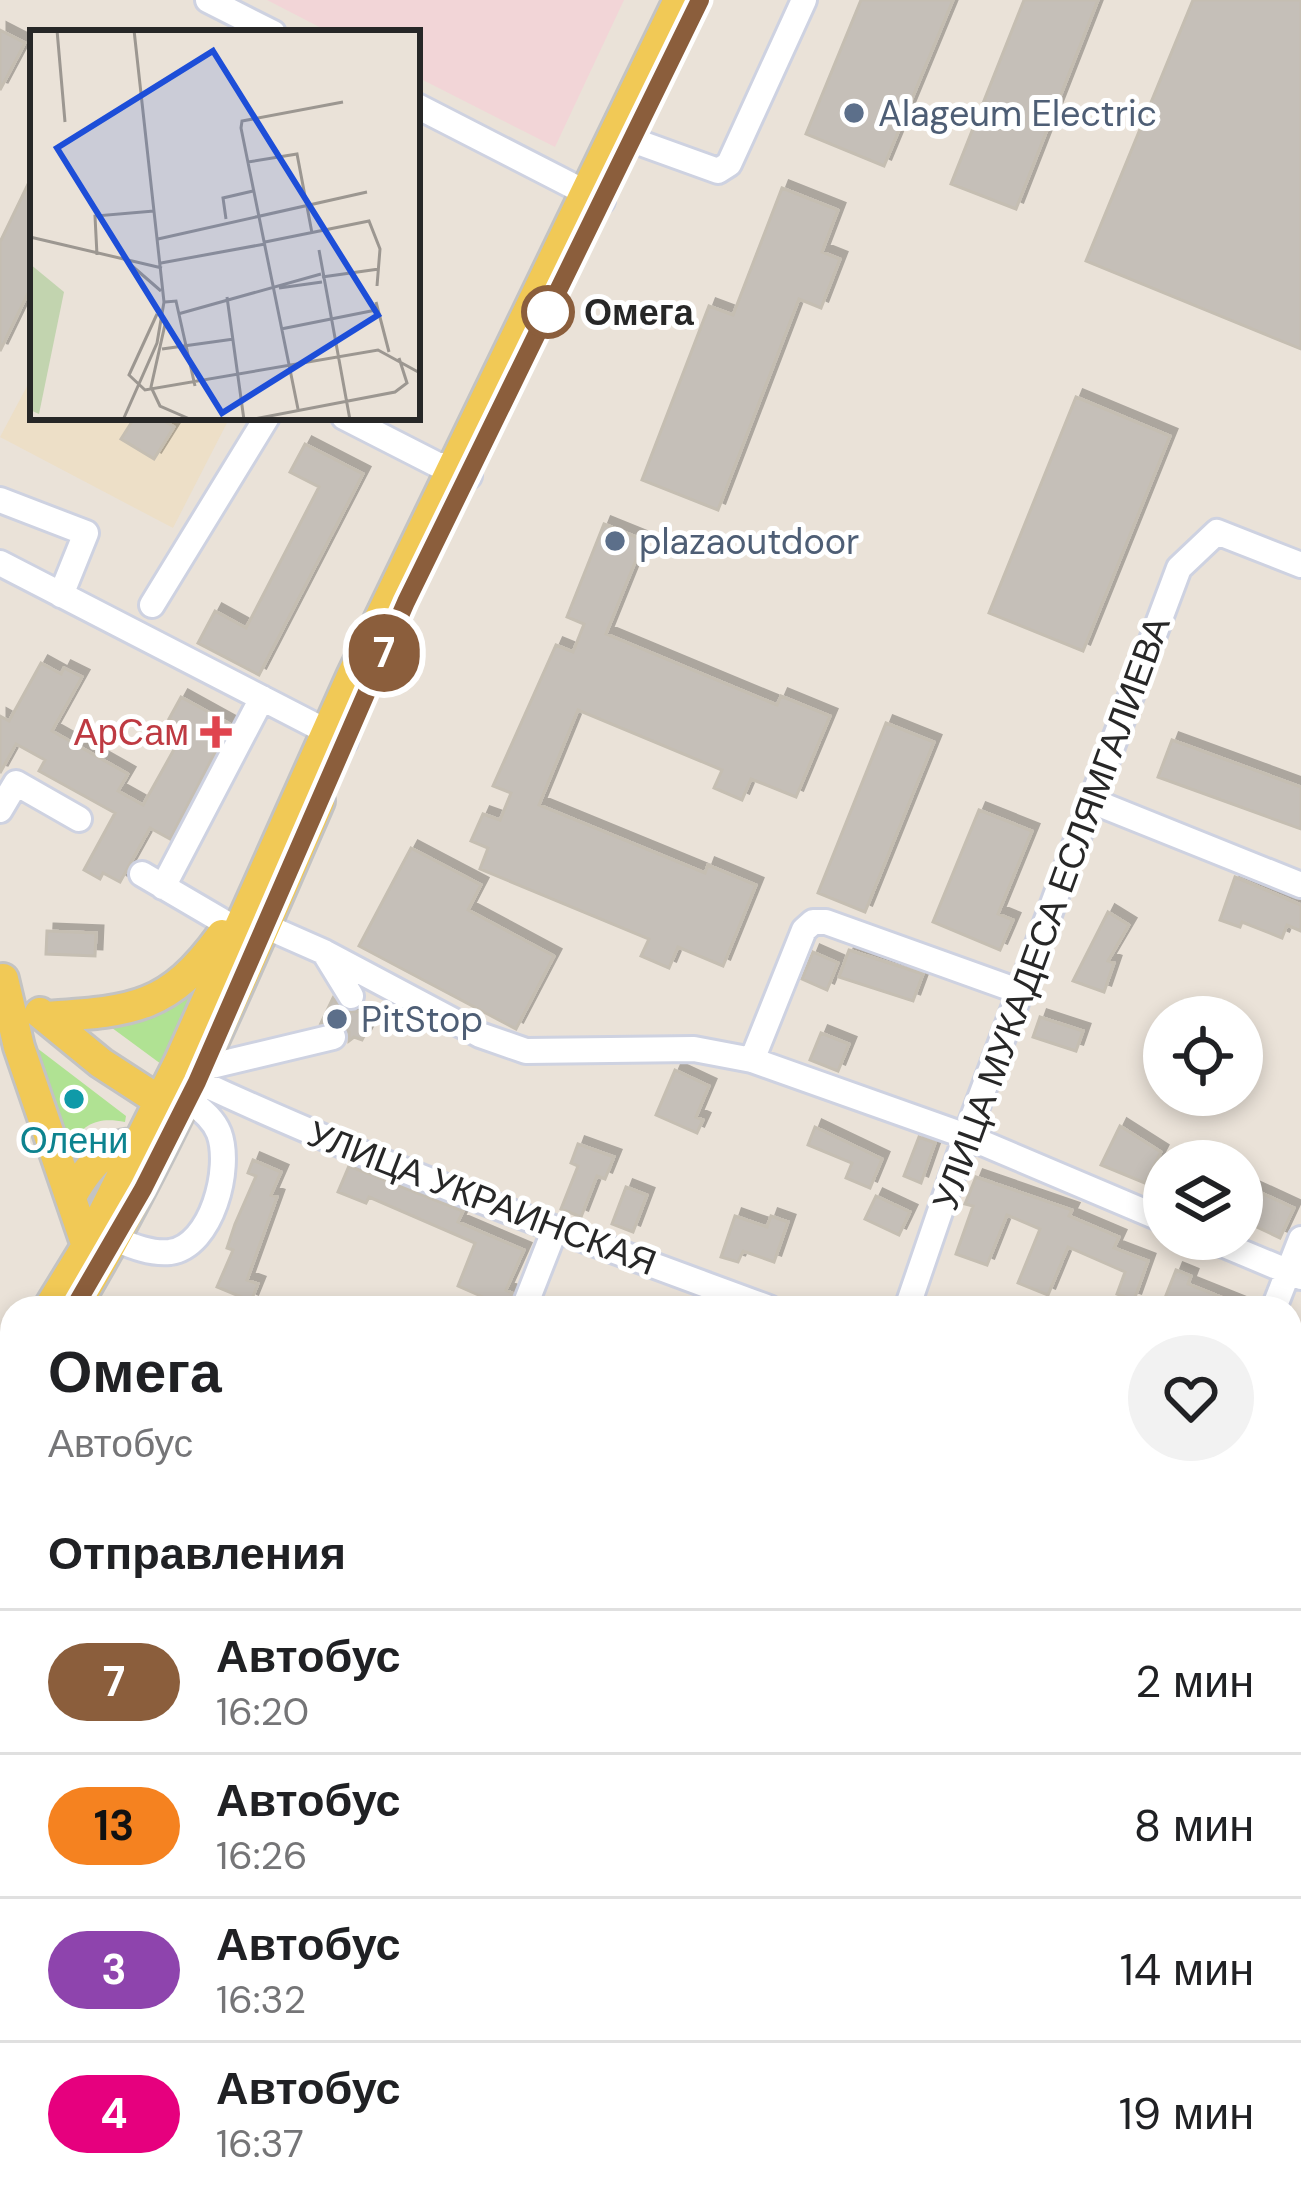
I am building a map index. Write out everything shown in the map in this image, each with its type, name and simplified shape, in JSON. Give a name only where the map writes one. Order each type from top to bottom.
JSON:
[{"type":"main road","points":[[185,1093],[336,736],[594,196],[679,0]]},
{"type":"main road","points":[[594,196],[632,140],[700,0]]},
{"type":"main road","points":[[45,1017],[140,1007],[168,993],[193,971],[229,925],[259,912]]},
{"type":"main road","points":[[70,1295],[185,1093],[259,912]]},
{"type":"main road","points":[[2,977],[45,1017],[185,1093]]},
{"type":"main road","points":[[2,977],[19,1047],[72,1195],[101,1242]]},
{"type":"main road","points":[[72,1195],[86,1171],[116,1146],[151,1146]]},
{"type":"street","points":[[208,0],[267,30]]},
{"type":"street","points":[[632,140],[701,166],[718,170],[729,164],[804,0]]},
{"type":"street","points":[[420,108],[594,196]]},
{"type":"street","points":[[152,604],[265,420]]},
{"type":"street","points":[[350,420],[436,464],[462,471]]},
{"type":"street","points":[[0,499],[86,533],[61,596]]},
{"type":"street","name":"УЛИЦА МУКАДЕСА ЕСЛЯМГАЛИЕВА","points":[[911,1296],[966,1136],[1179,568],[1217,532],[1301,565]]},
{"type":"street","points":[[0,562],[336,736]]},
{"type":"street","points":[[229,925],[153,880],[262,698]]},
{"type":"street","points":[[0,810],[16,784],[79,819]]},
{"type":"street","points":[[1092,801],[1301,885]]},
{"type":"street","points":[[259,912],[480,1035],[526,1051],[694,1049],[752,1060],[966,1136],[1143,1211]]},
{"type":"street","points":[[752,1060],[804,930],[813,922],[826,922],[1021,992]]},
{"type":"street","points":[[324,952],[351,996]]},
{"type":"street","points":[[101,1242],[168,1252],[189,1245],[206,1222],[224,1156],[219,1132],[208,1114],[185,1093],[333,1037]]},
{"type":"street","name":"УЛИЦА УКРАИНСКАЯ","points":[[185,1093],[736,1296]]},
{"type":"street","points":[[529,1296],[555,1229]]},
{"type":"street","points":[[1260,1260],[1295,1275],[1301,1239]]},
{"type":"shaded area","points":[[267,0],[624,0],[555,147],[420,79],[420,30],[325,30]]},
{"type":"shaded area","points":[[30,381],[30,420],[228,420],[173,528],[0,437]]},
{"type":"green space","points":[[198,982],[161,1064],[104,1022],[166,1011]]},
{"type":"green space","points":[[29,1046],[126,1116],[125,1122],[94,1123],[71,1145]]},
{"type":"building","points":[[861,0],[953,0],[884,166],[806,134]]},
{"type":"building","points":[[1024,0],[1098,0],[1016,209],[951,184]]},
{"type":"building","points":[[1193,0],[1301,0],[1301,349],[1086,261]]},
{"type":"building","points":[[0,30],[25,43],[0,90]]},
{"type":"building","points":[[30,180],[30,289],[0,351],[0,242]]},
{"type":"building","points":[[782,188],[838,210],[822,252],[840,259],[821,308],[799,299],[718,510],[642,480],[709,306],[733,315]]},
{"type":"building","points":[[1076,397],[1170,436],[1083,651],[989,613]]},
{"type":"building","points":[[133,420],[163,420],[174,427],[154,459],[121,439]]},
{"type":"building","points":[[305,444],[363,474],[259,675],[198,643],[215,611],[246,628],[319,487],[290,472]]},
{"type":"building","points":[[604,524],[644,540],[606,634],[777,705],[781,696],[830,716],[796,797],[751,779],[742,800],[714,788],[722,770],[578,710],[539,805],[705,873],[708,865],[756,885],[723,966],[678,947],[669,968],[641,956],[649,939],[480,869],[488,848],[471,841],[483,814],[500,820],[511,793],[493,786],[556,645],[573,652],[584,624],[567,617]]},
{"type":"building","points":[[41,663],[61,674],[64,668],[82,677],[52,731],[128,774],[118,791],[143,805],[186,728],[169,719],[181,697],[230,724],[170,839],[150,828],[120,882],[84,870],[115,813],[39,771],[45,760],[16,744],[0,773],[0,716],[9,721]]},
{"type":"building","points":[[886,723],[934,742],[865,912],[818,893]]},
{"type":"building","points":[[1172,740],[1301,787],[1301,829],[1158,777]]},
{"type":"building","points":[[979,810],[1032,831],[998,914],[1013,920],[1000,950],[933,922]]},
{"type":"building","points":[[411,848],[481,885],[468,910],[554,956],[516,1029],[359,946]]},
{"type":"building","points":[[1235,877],[1301,905],[1301,931],[1287,925],[1282,938],[1242,922],[1240,927],[1220,920]]},
{"type":"building","points":[[1108,912],[1129,925],[1108,961],[1114,963],[1104,992],[1073,981]]},
{"type":"building","points":[[47,931],[96,933],[95,956],[46,954]]},
{"type":"building","points":[[849,950],[923,974],[913,1001],[839,977]]},
{"type":"building","points":[[813,952],[838,963],[827,990],[802,979]]},
{"type":"building","points":[[333,998],[344,1011],[364,1012],[361,1018],[371,1023],[362,1040],[354,1037],[349,1041],[349,1032],[339,1022],[321,1023]]},
{"type":"building","points":[[1040,1017],[1083,1031],[1076,1051],[1033,1037]]},
{"type":"building","points":[[821,1033],[849,1044],[838,1071],[810,1060]]},
{"type":"building","points":[[675,1070],[709,1086],[696,1117],[703,1120],[697,1133],[656,1115]]},
{"type":"building","points":[[1120,1126],[1143,1141],[1143,1182],[1101,1165]]},
{"type":"building","points":[[815,1127],[882,1159],[870,1188],[846,1178],[852,1163],[808,1145]]},
{"type":"building","points":[[919,1137],[935,1143],[921,1183],[904,1176]]},
{"type":"building","points":[[578,1144],[614,1157],[605,1179],[597,1176],[581,1217],[561,1209],[578,1166],[571,1163]]},
{"type":"building","points":[[253,1160],[281,1172],[271,1195],[277,1197],[247,1280],[258,1284],[253,1296],[239,1296],[217,1287],[233,1250],[227,1248],[235,1224],[256,1176],[248,1173]]},
{"type":"building","points":[[349,1166],[463,1211],[458,1222],[524,1250],[506,1290],[511,1296],[481,1296],[458,1286],[475,1243],[369,1197],[366,1203],[338,1192]]},
{"type":"building","points":[[976,1177],[1072,1210],[1069,1216],[1119,1237],[1114,1248],[1148,1261],[1135,1296],[1117,1294],[1125,1272],[1068,1247],[1048,1295],[1018,1283],[1040,1229],[1007,1215],[987,1265],[956,1254],[973,1206],[965,1204]]},
{"type":"building","points":[[626,1187],[647,1195],[633,1232],[612,1224]]},
{"type":"building","points":[[1263,1194],[1294,1208],[1280,1238],[1263,1230]]},
{"type":"building","points":[[876,1196],[910,1212],[899,1235],[865,1219]]},
{"type":"building","points":[[735,1216],[767,1227],[771,1216],[788,1222],[774,1262],[743,1251],[738,1262],[721,1257]]},
{"type":"building","points":[[1176,1270],[1191,1276],[1188,1284],[1218,1296],[1166,1296]]},
{"type":"tunnel","points":[[333,1037],[351,996]]},
{"type":"bus line","name":"7","points":[[81,1296],[197,1082],[406,602],[700,0]]},
{"type":"place","name":"Alageum Electric","points":[[854,113]]},
{"type":"place","name":"Омега","points":[[548,312]]},
{"type":"place","name":"plazaoutdoor","points":[[615,541]]},
{"type":"place","name":"АрСам","points":[[216,732]]},
{"type":"place","name":"PitStop","points":[[337,1019]]},
{"type":"place","name":"Олени","points":[[74,1099]]}]
